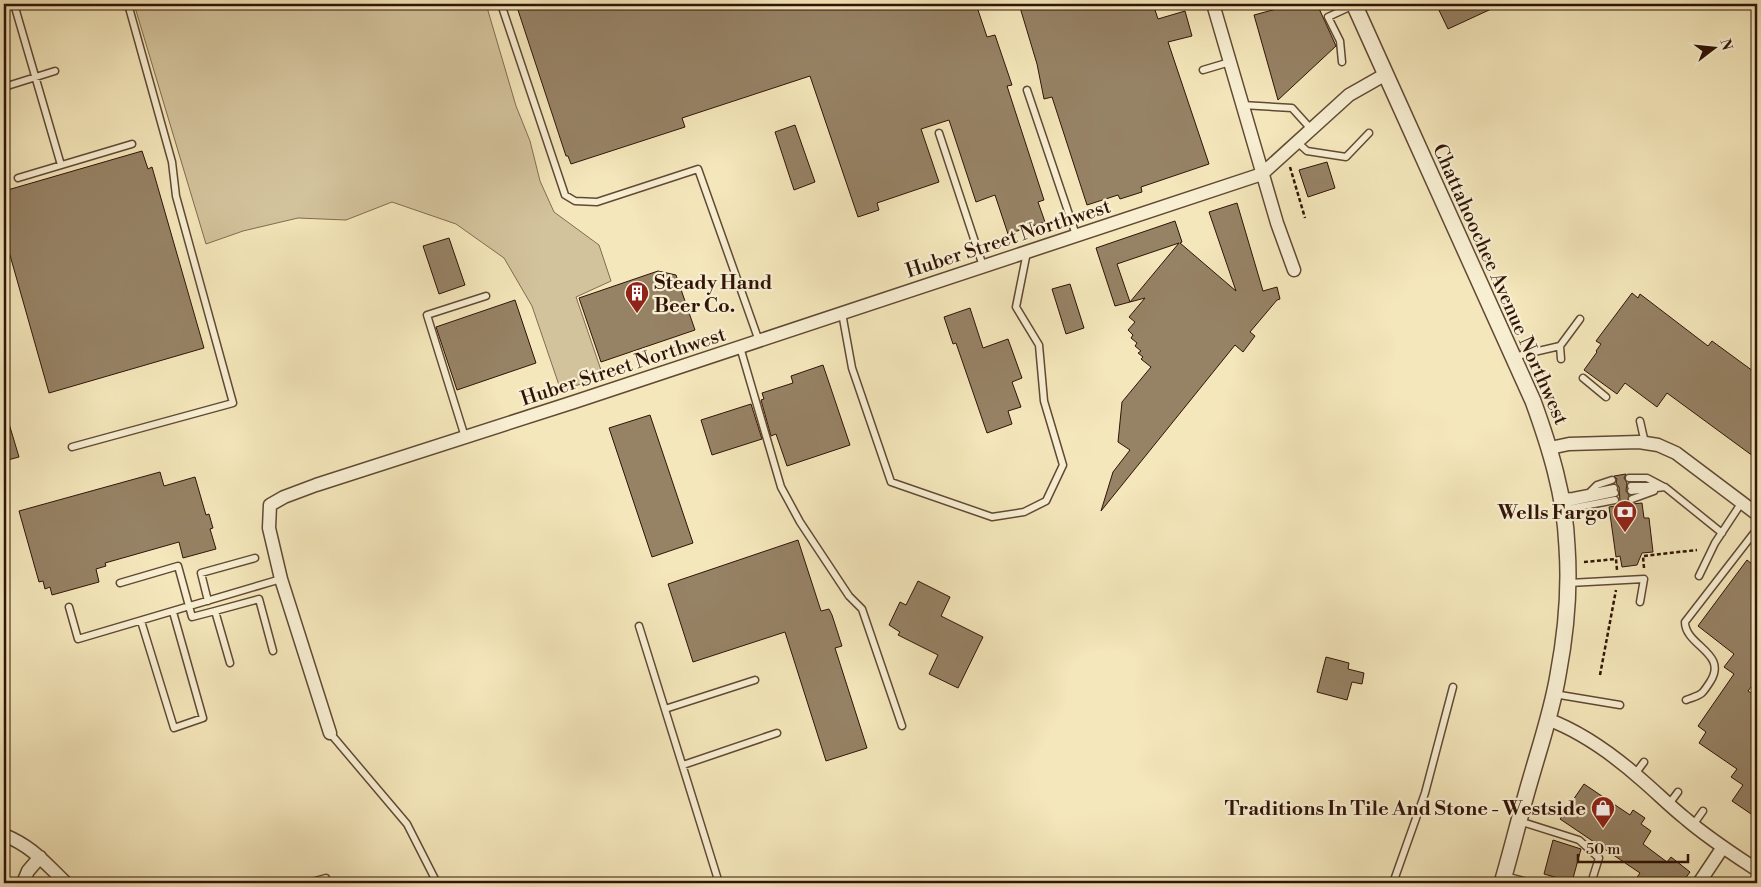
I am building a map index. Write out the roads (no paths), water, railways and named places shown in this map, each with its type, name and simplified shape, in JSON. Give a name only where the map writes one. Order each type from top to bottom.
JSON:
[{"type":"street","points":[[1213,4],[1262,174],[1294,270]]},
{"type":"street","name":"Chattahoochee Avenue Northwest","points":[[1355,4],[1534,401],[1550,448],[1562,504],[1567,546],[1568,583],[1564,645],[1554,694],[1503,879]]},
{"type":"street","name":"Huber Street Northwest","points":[[330,733],[281,580],[269,528],[270,505],[284,497],[316,485],[759,341],[1262,174],[1349,95],[1386,74]]},
{"type":"street","points":[[1550,448],[1569,444],[1645,443],[1658,445],[1676,453],[1757,514]]},
{"type":"street","points":[[1547,719],[1570,727],[1615,758],[1693,825],[1757,870]]},
{"type":"street","points":[[4,835],[20,842],[40,857],[66,883]]},
{"type":"street","points":[[1699,883],[1723,847]]},
{"type":"street","points":[[24,883],[28,871],[40,857]]},
{"type":"lane","points":[[14,4],[61,165]]},
{"type":"lane","points":[[72,448],[233,403],[176,196],[172,162],[128,4]]},
{"type":"lane","points":[[501,4],[565,195],[574,201],[597,202],[698,169],[759,341]]},
{"type":"lane","points":[[1342,62],[1340,41],[1328,17],[1355,4]]},
{"type":"lane","points":[[1202,70],[1230,62]]},
{"type":"lane","points":[[4,87],[56,71]]},
{"type":"lane","points":[[1027,90],[1076,235]]},
{"type":"lane","points":[[1242,106],[1292,108],[1311,129]]},
{"type":"lane","points":[[939,133],[984,266]]},
{"type":"lane","points":[[1297,142],[1308,151],[1346,157],[1369,133]]},
{"type":"lane","points":[[18,178],[132,144]]},
{"type":"lane","points":[[842,313],[852,368],[891,482],[992,517],[1024,512],[1046,502],[1063,465],[1044,401],[1039,345],[1016,307],[1027,252]]},
{"type":"lane","points":[[465,437],[427,315],[486,296]]},
{"type":"lane","points":[[1513,357],[1560,346],[1580,318]]},
{"type":"lane","points":[[1560,346],[1562,359]]},
{"type":"lane","points":[[740,347],[781,487],[800,522],[849,596],[862,609],[902,726]]},
{"type":"lane","points":[[1583,378],[1606,397]]},
{"type":"lane","points":[[1640,421],[1645,443]]},
{"type":"lane","points":[[1629,478],[1646,478],[1665,487],[1722,533]]},
{"type":"lane","points":[[1588,494],[1596,485],[1612,480]]},
{"type":"lane","points":[[1631,488],[1665,487]]},
{"type":"lane","points":[[1632,499],[1665,487]]},
{"type":"lane","points":[[1588,494],[1615,494],[1562,504],[1588,494]]},
{"type":"lane","points":[[1699,576],[1722,533],[1742,502]]},
{"type":"lane","points":[[1686,700],[1701,695],[1715,674],[1715,666],[1713,660],[1689,633],[1685,622],[1757,529]]},
{"type":"lane","points":[[208,601],[201,573],[255,558]]},
{"type":"lane","points":[[120,583],[178,566],[192,617],[259,599],[273,651]]},
{"type":"lane","points":[[1568,583],[1644,576],[1640,602]]},
{"type":"lane","points":[[69,607],[78,639],[281,580]]},
{"type":"lane","points":[[215,611],[230,663]]},
{"type":"lane","points":[[141,621],[174,728],[203,718],[173,612]]},
{"type":"lane","points":[[640,626],[719,883]]},
{"type":"lane","points":[[665,709],[756,680]]},
{"type":"lane","points":[[1393,883],[1425,793],[1453,687]]},
{"type":"lane","points":[[1554,694],[1620,705]]},
{"type":"lane","points":[[330,733],[407,824],[436,883]]},
{"type":"lane","points":[[683,765],[776,733]]},
{"type":"lane","points":[[1635,774],[1644,762]]},
{"type":"lane","points":[[1669,804],[1678,792]]},
{"type":"lane","points":[[1693,825],[1703,811]]},
{"type":"lane","points":[[1518,821],[1579,840],[1599,858],[1591,883]]},
{"type":"lane","points":[[308,883],[326,878]]},
{"type":"lane","points":[[1503,879],[1531,883]]},
{"type":"place","name":"Steady Hand Beer Co.","points":[[637,314]]},
{"type":"place","name":"Wells Fargo","points":[[1625,533]]},
{"type":"place","name":"Traditions In Tile And Stone - Westside","points":[[1603,829]]}]
